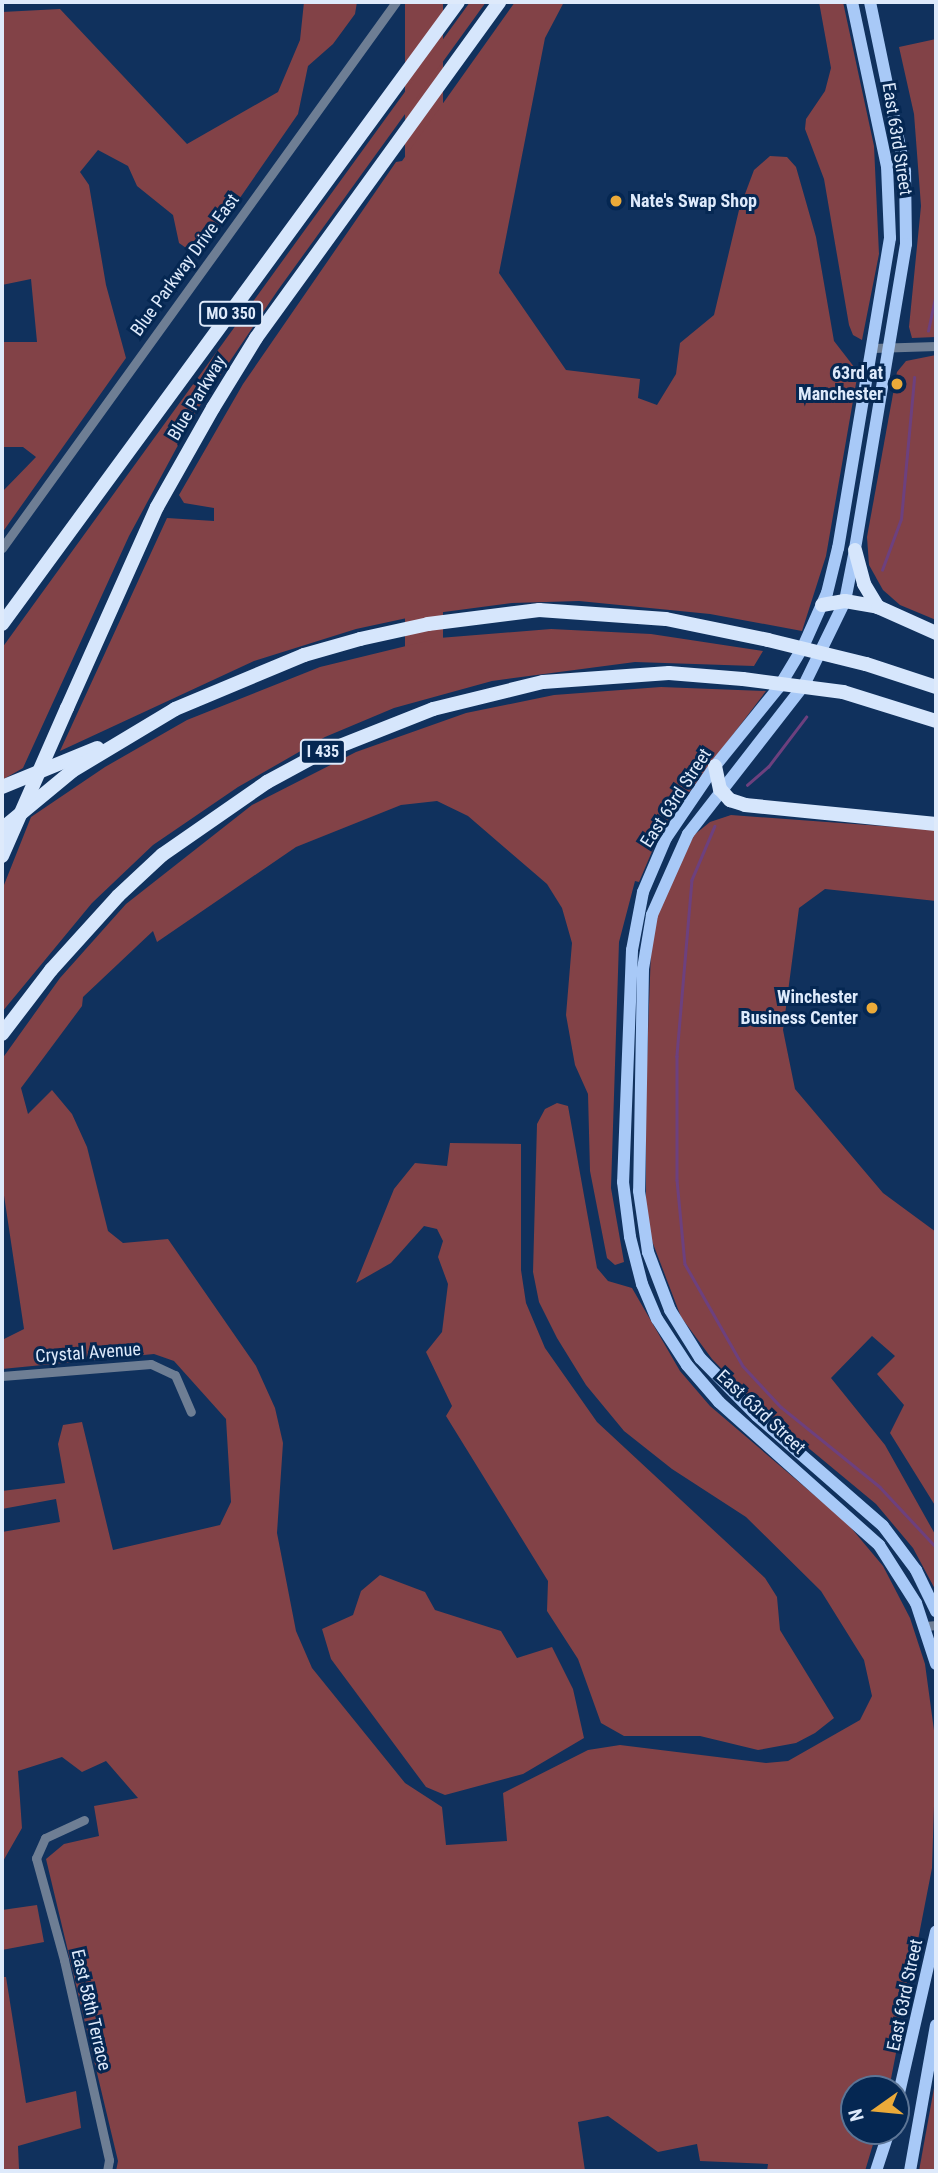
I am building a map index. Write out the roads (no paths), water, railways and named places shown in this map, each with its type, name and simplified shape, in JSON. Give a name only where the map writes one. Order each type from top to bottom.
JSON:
[{"type":"highway","name":"Blue Parkway","points":[[2,624],[458,2]]},
{"type":"highway","name":"Blue Parkway","points":[[2,856],[157,508],[213,408],[256,338],[499,2]]},
{"type":"highway","points":[[855,550],[864,584],[878,607]]},
{"type":"highway","points":[[822,605],[845,601],[878,607],[936,633]]},
{"type":"highway","points":[[2,829],[72,771],[124,738],[224,685],[304,655],[428,624],[539,610],[666,619],[866,664],[936,687]]},
{"type":"highway","name":"I 435","points":[[2,1034],[68,951],[162,855],[267,782],[317,755],[433,709],[543,682],[669,673],[843,692],[936,721]]},
{"type":"highway","points":[[2,787],[124,738]]},
{"type":"highway","points":[[715,766],[720,789],[730,800],[746,805],[936,824]]},
{"type":"main road","name":"East 63rd Street","points":[[852,2],[880,128],[890,198],[887,277],[838,548],[822,605],[779,687],[715,766],[666,838],[636,921],[623,1182],[630,1237],[657,1318],[687,1365],[719,1402],[860,1524],[895,1566],[931,1625],[936,1664]]},
{"type":"main road","name":"East 63rd Street","points":[[870,2],[900,138],[907,204],[906,244],[855,550],[845,601],[796,697],[720,789],[669,870],[647,943],[639,1191],[648,1252],[670,1310],[700,1358],[757,1416],[883,1526],[916,1570],[936,1611]]},
{"type":"main road","name":"East 63rd Street","points":[[903,2075],[936,1932]]},
{"type":"main road","name":"East 63rd Street","points":[[910,2171],[936,2025]]},
{"type":"main road","points":[[876,2171],[884,2145]]},
{"type":"street","name":"Blue Parkway Drive East","points":[[2,548],[396,2]]},
{"type":"street","points":[[873,348],[889,350],[936,346]]},
{"type":"street","name":"Crystal Avenue","points":[[2,1376],[151,1364],[175,1375],[191,1412]]},
{"type":"street","name":"East 58th Terrace","points":[[84,1820],[45,1838],[36,1858],[64,1960],[109,2160],[107,2171]]},
{"type":"waterway","points":[[928,331],[936,294]]},
{"type":"waterway","points":[[882,570],[901,519],[914,378]]},
{"type":"waterway","points":[[747,785],[768,767],[806,717]]},
{"type":"waterway","points":[[715,826],[692,880],[677,1056],[677,1180],[685,1264],[743,1366],[781,1407],[880,1487],[936,1547]]},
{"type":"place","name":"Nate's Swap Shop","points":[[616,201]]},
{"type":"place","name":"63rd at Manchester","points":[[897,384]]},
{"type":"place","name":"Winchester Business Center","points":[[872,1008]]}]
